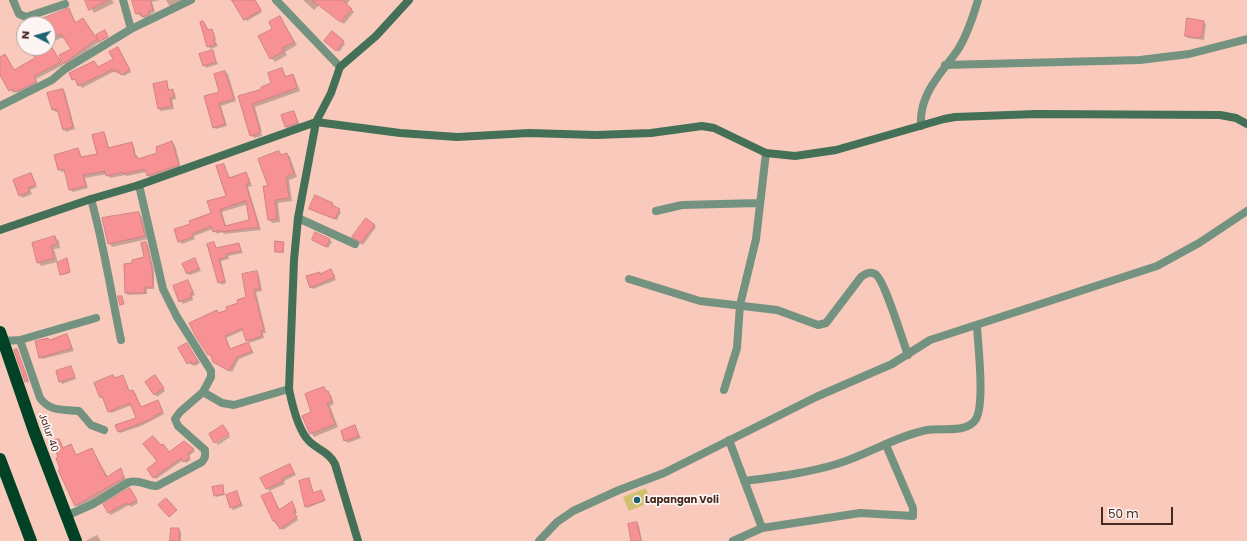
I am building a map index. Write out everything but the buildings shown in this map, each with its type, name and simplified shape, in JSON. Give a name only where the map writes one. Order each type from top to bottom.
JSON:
[{"type":"highway","name":"Jalur 40","points":[[2,337],[34,431],[76,541]]},
{"type":"highway","points":[[0,459],[31,541]]},
{"type":"street","points":[[13,0],[19,14],[26,17],[65,4]]},
{"type":"street","points":[[123,0],[131,29]]},
{"type":"street","points":[[0,106],[52,80],[65,69],[131,29],[191,0]]},
{"type":"street","points":[[276,0],[340,67]]},
{"type":"street","points":[[358,541],[335,464],[328,454],[310,442],[306,437],[293,410],[289,389],[294,260],[298,218],[316,122],[331,93],[340,67],[376,36],[409,0]]},
{"type":"street","points":[[921,126],[920,116],[928,92],[945,65],[957,50],[970,24],[978,0]]},
{"type":"street","points":[[945,65],[1140,60],[1189,54],[1247,39]]},
{"type":"street","points":[[0,230],[91,199],[139,185],[316,122],[400,133],[464,138],[529,133],[596,135],[651,133],[702,126],[714,128],[766,153],[795,156],[808,156],[955,117],[1036,114],[1220,115],[1236,118],[1247,124]]},
{"type":"street","points":[[724,390],[737,348],[740,305],[756,239],[759,202],[766,153]]},
{"type":"street","points":[[66,516],[93,504],[129,482],[135,481],[147,485],[157,486],[202,462],[205,457],[205,450],[178,426],[175,419],[180,412],[203,392],[211,377],[211,371],[177,317],[163,289],[152,249],[139,185]]},
{"type":"street","points":[[91,199],[104,246],[110,290],[121,340]]},
{"type":"street","points":[[656,211],[682,205],[759,202]]},
{"type":"street","points":[[539,541],[557,522],[572,511],[619,490],[664,473],[729,440],[908,355],[930,340],[977,326],[1157,266],[1200,243],[1247,212]]},
{"type":"street","points":[[298,218],[355,244]]},
{"type":"street","points":[[629,279],[700,301],[777,310],[796,316],[814,325],[821,325],[826,323],[861,277],[867,273],[873,273],[878,276],[888,298],[908,355]]},
{"type":"street","points":[[2,337],[20,340],[96,318]]},
{"type":"street","points":[[744,481],[818,469],[837,464],[918,432],[937,428],[964,428],[973,422],[977,417],[980,399],[977,326]]},
{"type":"street","points":[[20,340],[40,398],[44,404],[54,409],[79,412],[91,425],[104,430]]},
{"type":"street","points":[[203,392],[222,403],[234,405],[289,389]]},
{"type":"street","points":[[729,440],[762,528]]},
{"type":"street","points":[[733,541],[762,528],[860,512],[913,516],[913,508],[886,445]]},
{"type":"shaded area","name":"Lapangan Voli","points":[[646,488],[651,502],[629,511],[623,497]]},
{"type":"place","name":"Lapangan Voli","points":[[637,500]]}]
